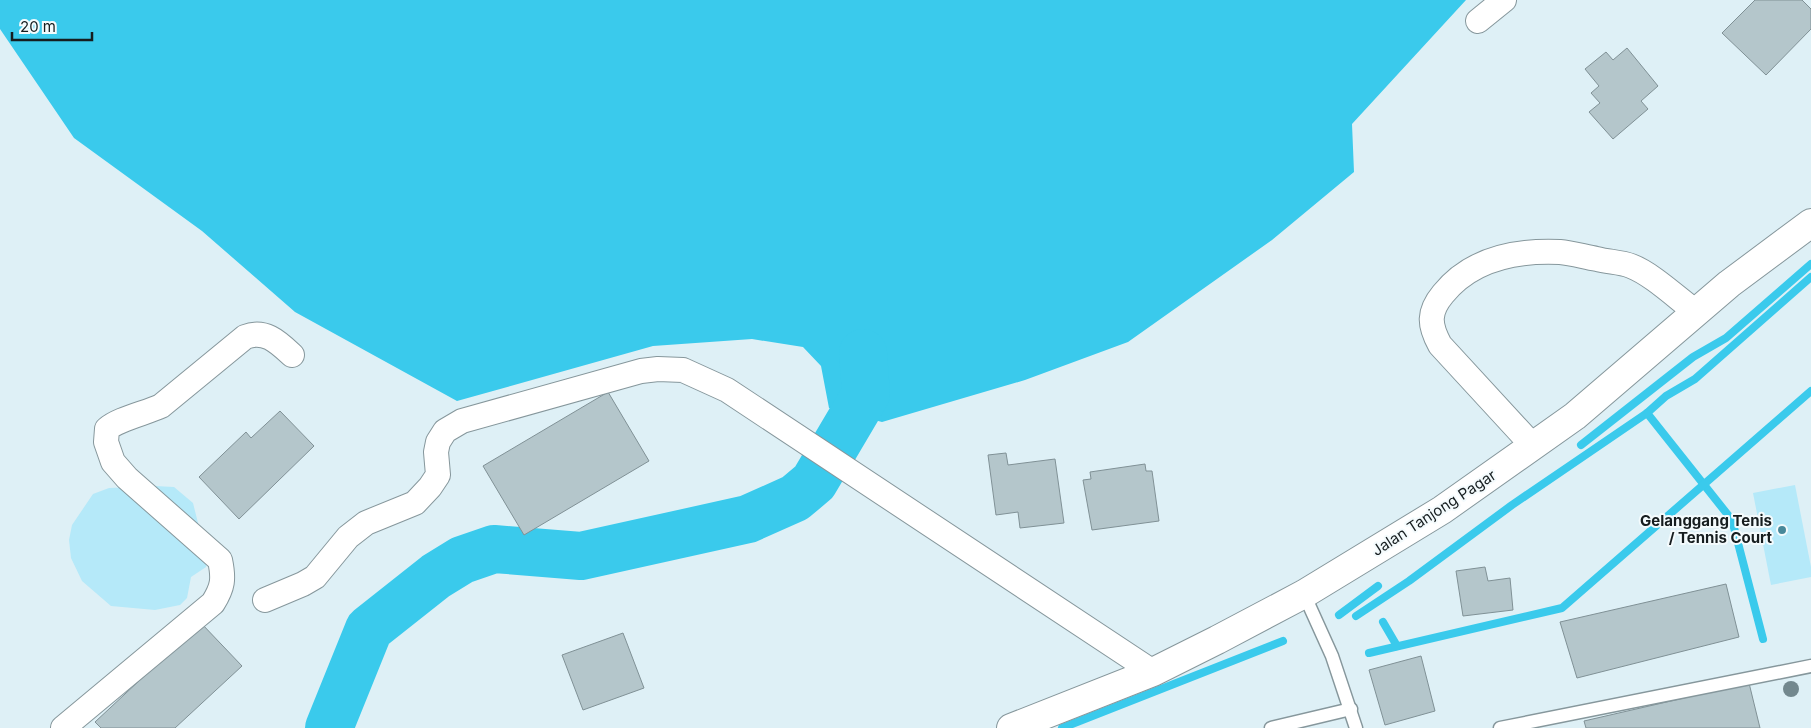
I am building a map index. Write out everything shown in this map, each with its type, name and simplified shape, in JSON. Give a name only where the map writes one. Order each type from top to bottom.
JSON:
[{"type":"main road","name":"Jalan Tanjong Pagar","points":[[1011,728],[1153,672],[1304,594],[1442,510],[1575,416],[1729,284],[1811,223]]},
{"type":"street","points":[[1478,21],[1504,0]]},
{"type":"street","points":[[1533,446],[1440,345],[1433,333],[1431,320],[1435,304],[1448,287],[1467,271],[1492,259],[1519,253],[1561,252],[1631,266],[1696,312]]},
{"type":"street","points":[[64,728],[213,603],[221,590],[223,572],[220,560],[126,478],[113,462],[106,442],[107,429],[117,422],[161,406],[245,337],[259,334],[266,335],[275,340],[292,355]]},
{"type":"street","points":[[265,600],[304,584],[315,577],[348,537],[366,524],[415,503],[438,476],[436,452],[438,442],[445,430],[462,421],[641,371],[658,369],[683,370],[727,390],[1153,672]]},
{"type":"lane","points":[[1304,594],[1332,656],[1356,728]]},
{"type":"lane","points":[[1500,728],[1811,666]]},
{"type":"lane","points":[[1271,728],[1351,709]]},
{"type":"shaded area","name":"Gelanggang Tenis / Tennis Court","points":[[1795,485],[1811,567],[1811,577],[1771,585],[1753,493]]},
{"type":"shaded area","points":[[174,487],[193,503],[198,523],[196,533],[209,548],[206,567],[191,577],[187,598],[180,605],[155,610],[111,606],[82,581],[71,558],[69,540],[72,525],[93,494],[109,488]]},
{"type":"water","points":[[0,0],[1466,0],[1352,124],[1354,172],[1272,240],[1128,342],[1025,380],[882,422],[829,408],[821,366],[803,347],[752,339],[653,346],[457,401],[295,312],[202,231],[74,138],[0,29]]},
{"type":"building","points":[[1755,0],[1802,0],[1811,9],[1811,29],[1766,75],[1722,33]]},
{"type":"building","points":[[1627,48],[1658,86],[1641,101],[1648,109],[1613,139],[1589,112],[1600,103],[1591,93],[1599,86],[1585,69],[1606,52],[1613,60]]},
{"type":"building","points":[[608,392],[649,461],[524,535],[483,466]]},
{"type":"building","points":[[280,411],[314,446],[239,519],[199,477],[246,432],[251,438]]},
{"type":"building","points":[[1006,453],[1008,465],[1055,459],[1064,523],[1020,528],[1018,512],[996,515],[988,455]]},
{"type":"building","points":[[1145,464],[1146,471],[1152,471],[1159,521],[1092,530],[1083,480],[1091,479],[1090,472]]},
{"type":"building","points":[[1485,567],[1488,581],[1510,578],[1513,610],[1463,616],[1456,571]]},
{"type":"building","points":[[1726,584],[1739,637],[1577,678],[1560,622]]},
{"type":"building","points":[[201,623],[242,666],[175,728],[101,728],[95,722]]},
{"type":"building","points":[[623,633],[644,688],[583,710],[562,655]]},
{"type":"building","points":[[1421,656],[1435,711],[1385,725],[1369,670]]},
{"type":"building","points":[[1749,683],[1760,728],[1586,728],[1584,721]]},
{"type":"waterway","points":[[1581,445],[1693,357],[1726,338],[1811,264]]},
{"type":"waterway","points":[[1356,616],[1409,581],[1512,505],[1647,413],[1666,396],[1695,379],[1811,277]]},
{"type":"waterway","points":[[329,728],[369,629],[436,576],[462,560],[494,549],[581,556],[748,519],[795,498],[814,482],[866,394],[863,353]]},
{"type":"waterway","points":[[1369,653],[1562,608],[1811,391]]},
{"type":"waterway","points":[[1647,413],[1732,520],[1763,639]]},
{"type":"waterway","points":[[1339,615],[1378,586]]},
{"type":"waterway","points":[[1383,622],[1397,646]]},
{"type":"waterway","points":[[1062,728],[1283,641]]},
{"type":"place","name":"Gelanggang Tenis / Tennis Court","points":[[1782,530]]}]
